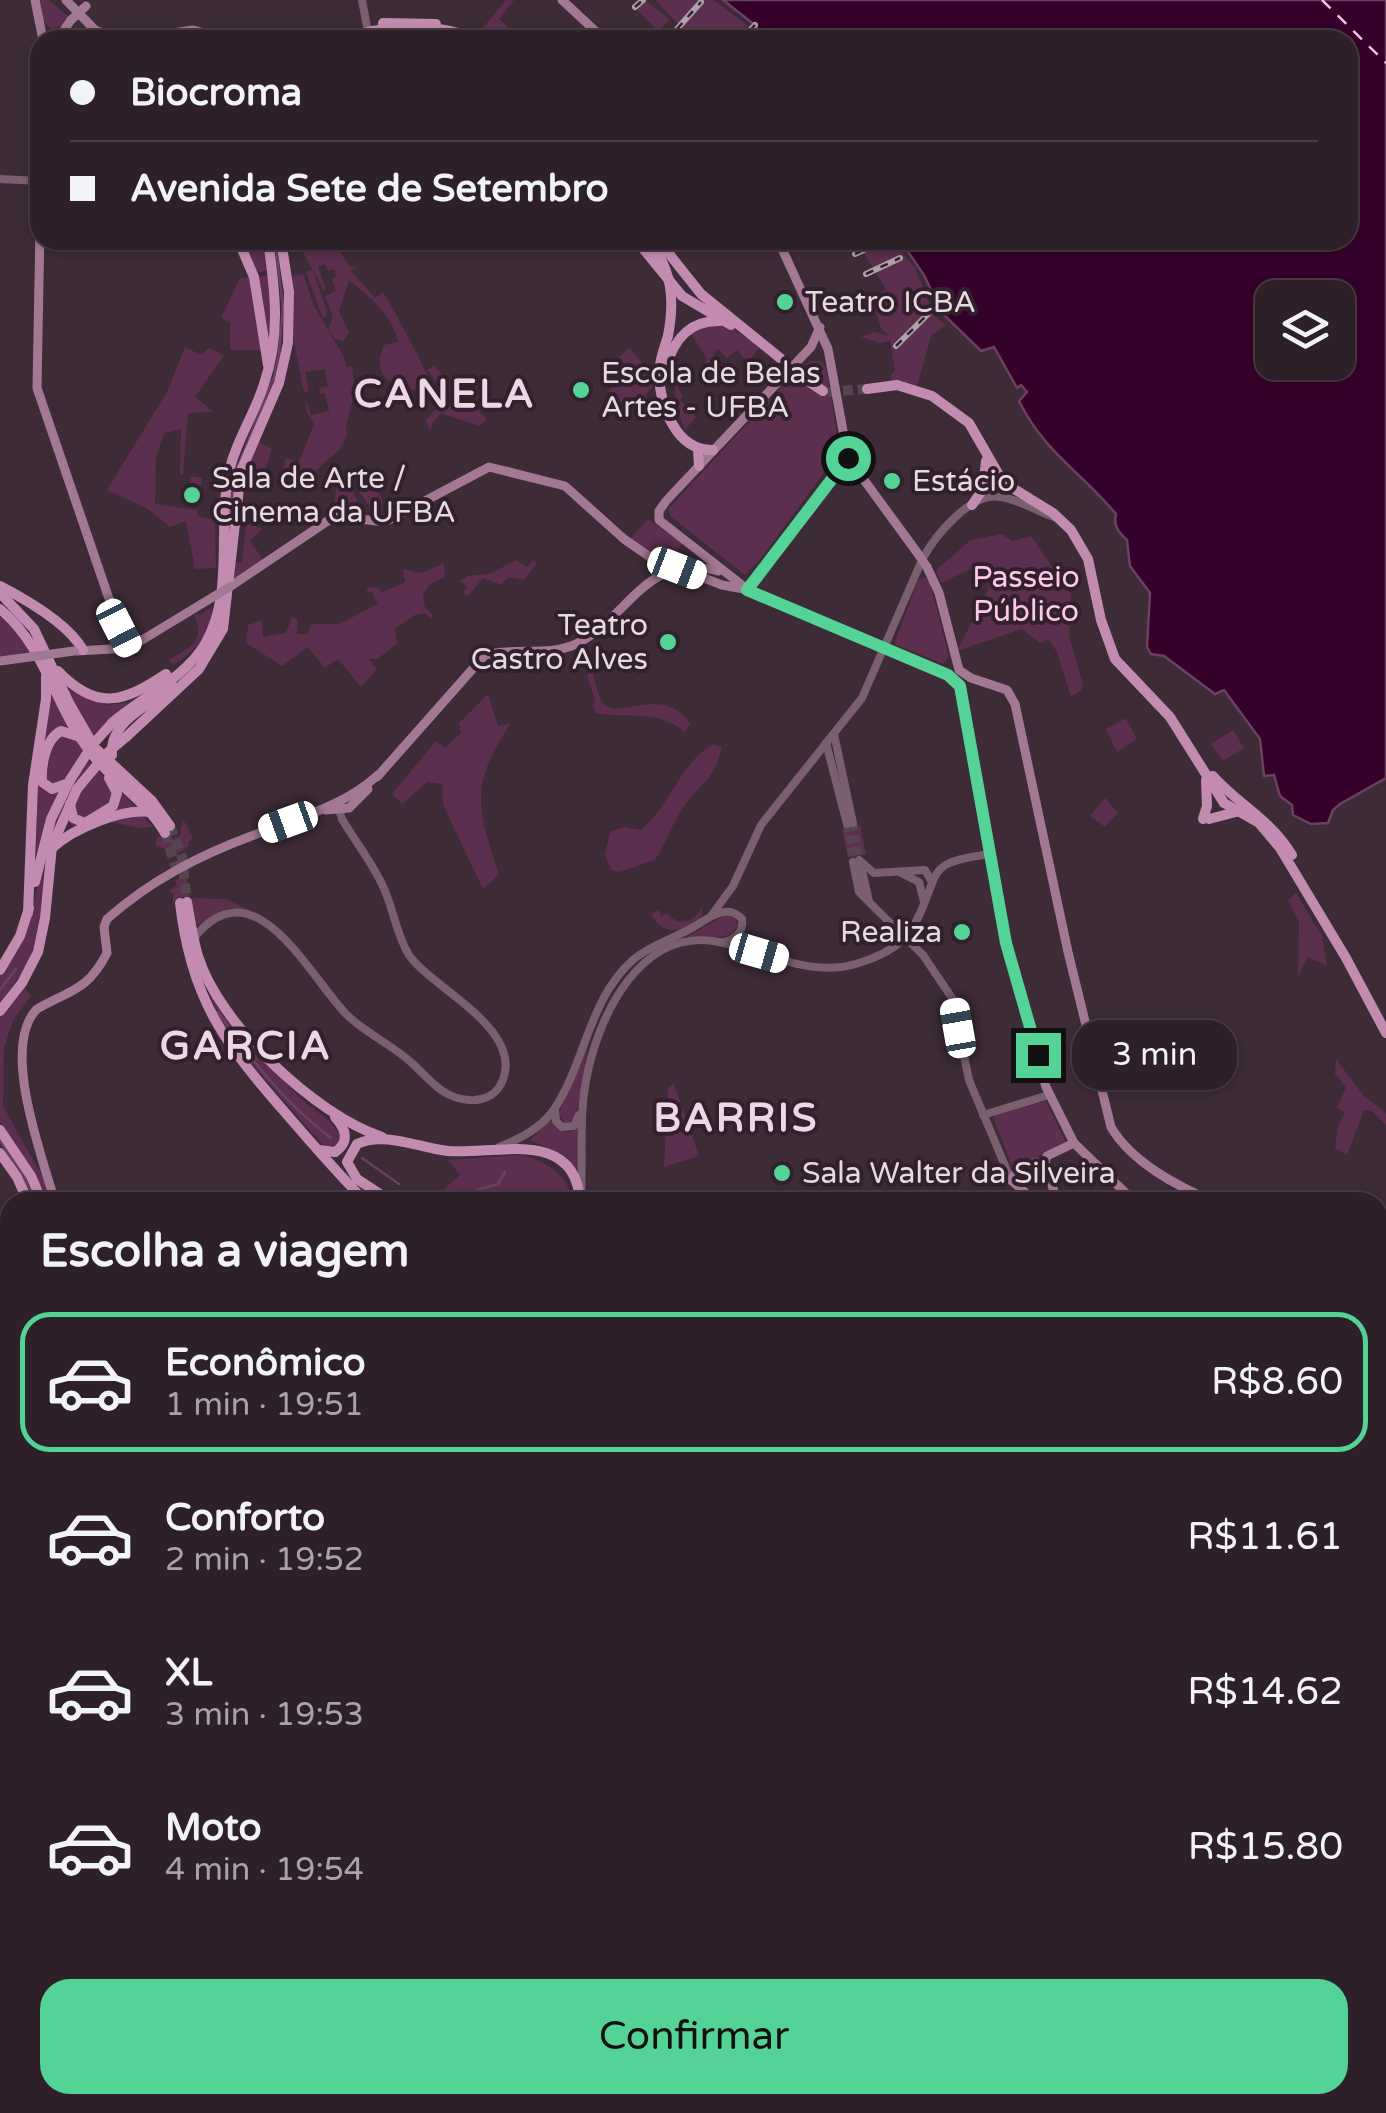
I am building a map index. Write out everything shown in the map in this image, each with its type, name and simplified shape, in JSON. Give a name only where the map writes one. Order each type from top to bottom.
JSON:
[{"type":"main road","points":[[35,0],[41,30]]},
{"type":"main road","points":[[562,0],[594,30]]},
{"type":"main road","points":[[65,2],[96,30]]},
{"type":"main road","points":[[64,30],[90,3]]},
{"type":"main road","points":[[364,30],[416,21],[452,30]]},
{"type":"main road","points":[[40,24],[48,30]]},
{"type":"main road","points":[[40,250],[37,388],[129,648]]},
{"type":"main road","points":[[242,250],[254,276],[268,370]]},
{"type":"main road","points":[[121,774],[112,748],[117,729],[189,674],[211,644],[218,607],[227,478],[268,370],[275,332],[277,297],[270,250]]},
{"type":"main road","points":[[78,736],[65,731],[53,735],[42,774],[42,782],[52,789],[72,784],[191,679],[226,618],[242,471],[286,358],[290,304],[282,250]]},
{"type":"main road","points":[[644,250],[682,296],[761,340]]},
{"type":"main road","points":[[655,250],[669,276],[673,309],[659,373],[661,388],[670,423],[698,450],[699,466]]},
{"type":"main road","points":[[666,250],[710,302],[780,358]]},
{"type":"main road","points":[[783,250],[828,349],[848,458],[927,567],[939,594],[960,670],[1006,690],[1015,704],[1068,952],[1111,1127],[1129,1150],[1192,1192]]},
{"type":"main road","points":[[669,281],[676,284],[681,280],[670,256]]},
{"type":"main road","points":[[682,296],[684,287],[694,286]]},
{"type":"main road","points":[[661,388],[670,354],[681,336],[700,323],[726,322]]},
{"type":"main road","points":[[261,326],[264,331],[275,332]]},
{"type":"main road","points":[[747,590],[659,520],[662,506],[811,347],[820,328]]},
{"type":"main road","points":[[811,347],[822,345],[828,349]]},
{"type":"main road","points":[[800,358],[820,354],[832,363]]},
{"type":"main road","points":[[802,377],[823,391]]},
{"type":"main road","points":[[866,389],[898,385],[924,390],[969,424],[1003,482],[1063,522],[1088,559],[1115,658],[1170,717],[1219,797],[1259,823],[1280,848],[1386,1033]]},
{"type":"main road","points":[[698,450],[713,450]]},
{"type":"main road","points":[[972,505],[986,479],[985,455]]},
{"type":"main road","points":[[747,590],[848,458]]},
{"type":"main road","points":[[0,661],[129,648],[238,582],[335,516],[387,520],[489,467],[566,486],[638,550],[656,560],[722,585],[747,590],[953,678],[960,686],[1006,943],[1049,1096],[1074,1143],[1125,1192]]},
{"type":"main road","points":[[656,560],[660,574]]},
{"type":"main road","points":[[50,1192],[18,1110],[14,1049],[21,1028],[32,1013],[74,992],[105,957],[107,919],[169,872],[252,836],[324,810],[353,804],[484,655],[576,644],[660,574],[677,568],[703,567],[724,574]]},
{"type":"main road","points":[[0,590],[26,618],[56,669],[73,685],[103,699],[116,700],[141,690],[211,644]]},
{"type":"main road","points":[[0,590],[58,624],[79,642],[79,651]]},
{"type":"main road","points":[[0,612],[23,629],[78,736],[116,793],[113,806],[85,823],[73,818],[72,784]]},
{"type":"main road","points":[[109,650],[119,628]]},
{"type":"main road","points":[[2,967],[28,914],[43,845],[93,744],[112,723],[211,644]]},
{"type":"main road","points":[[46,651],[89,738],[121,774],[134,791],[167,829],[152,801],[134,791],[100,764]]},
{"type":"main road","points":[[937,671],[950,664],[954,654]]},
{"type":"main road","points":[[28,914],[33,785],[46,699],[46,670]]},
{"type":"main road","points":[[960,686],[971,678]]},
{"type":"main road","points":[[1199,760],[1286,844],[1386,1020]]},
{"type":"main road","points":[[1199,760],[1207,786],[1206,819],[1239,812]]},
{"type":"main road","points":[[338,807],[378,775]]},
{"type":"main road","points":[[128,811],[134,791]]},
{"type":"main road","points":[[1219,797],[1256,813]]},
{"type":"main road","points":[[0,1011],[27,974],[42,937],[52,848],[70,804]]},
{"type":"main road","points":[[52,848],[74,832],[128,811],[152,812]]},
{"type":"main road","points":[[357,1192],[221,1035],[198,988],[183,903],[194,936],[193,956],[242,1028],[293,1083],[332,1114],[394,1140]]},
{"type":"main road","points":[[2,967],[22,959],[27,974]]},
{"type":"main road","points":[[318,1150],[335,1152],[344,1143],[345,1133],[332,1114]]},
{"type":"main road","points":[[0,1130],[38,1192]]},
{"type":"main road","points":[[376,1192],[346,1165],[357,1144],[372,1139],[452,1151],[526,1147],[553,1157],[575,1180],[578,1192]]},
{"type":"main road","points":[[1014,1175],[1074,1143]]},
{"type":"main road","points":[[0,1153],[24,1192]]},
{"type":"main road","points":[[1043,1161],[1054,1192]]},
{"type":"main road","points":[[1005,1166],[1028,1192]]},
{"type":"street","points":[[362,0],[367,29]]},
{"type":"street","points":[[0,179],[30,180]]},
{"type":"street","points":[[710,916],[732,886],[761,825],[862,698],[924,556],[959,515],[996,496],[1063,522]]},
{"type":"street","points":[[826,744],[850,823],[834,733]]},
{"type":"street","points":[[350,834],[353,804]]},
{"type":"street","points":[[194,936],[204,926],[232,912],[258,915],[281,935],[349,1017],[400,1053],[437,1087],[450,1096],[469,1100],[493,1095],[504,1070],[496,1040],[472,1008],[424,972],[409,955],[386,893],[338,807]]},
{"type":"street","points":[[554,1110],[559,1125],[566,1128],[579,1119],[599,1035],[623,985],[653,956],[696,941],[721,942],[815,969],[838,968],[871,958],[899,945],[917,925],[939,870],[950,862],[988,854]]},
{"type":"street","points":[[932,884],[925,870],[870,871],[856,861],[862,891],[873,907],[923,956],[952,998],[965,1069],[1005,1166]]},
{"type":"street","points":[[862,891],[874,880],[892,873],[919,882],[924,906]]},
{"type":"street","points":[[495,1149],[527,1134],[554,1110],[598,1008],[622,971],[639,955],[710,916],[733,912],[742,920],[741,930],[735,938],[721,942]]},
{"type":"street","points":[[193,956],[204,926]]},
{"type":"street","points":[[581,1192],[586,1082]]},
{"type":"street","points":[[983,1115],[1049,1096]]},
{"type":"green space","points":[[37,0],[49,0],[70,18],[64,25],[51,29],[42,19]]},
{"type":"green space","points":[[506,0],[514,0],[499,19],[512,30],[481,30]]},
{"type":"green space","points":[[645,0],[670,20],[657,30],[636,9]]},
{"type":"green space","points":[[656,0],[713,0],[754,30],[687,30]]},
{"type":"green space","points":[[246,250],[268,250],[271,270],[255,273]]},
{"type":"green space","points":[[303,250],[339,250],[350,267],[357,266],[351,271],[375,298],[383,292],[433,386],[423,392],[409,388],[402,379],[392,382],[384,375],[380,366],[382,350],[384,345],[398,342],[396,333],[379,307],[349,280],[339,311],[349,333],[343,341],[335,339],[328,329],[333,317],[325,296],[336,291],[332,279],[337,276],[325,264],[318,266],[326,289],[323,290]]},
{"type":"green space","points":[[862,250],[900,250],[915,268],[934,316],[946,325],[931,336],[917,386],[919,395],[914,396],[912,388],[890,376],[895,370],[890,341],[881,343],[861,337],[874,332],[889,336],[881,328],[872,299],[886,289]]},
{"type":"green space","points":[[313,270],[326,317],[322,317],[306,272]]},
{"type":"green space","points":[[303,274],[314,306],[347,368],[352,366],[355,391],[347,436],[340,449],[293,491],[296,480],[281,475],[286,458],[299,462],[314,424],[307,413],[305,397],[311,415],[329,411],[325,393],[320,393],[319,388],[328,386],[325,369],[305,372],[309,391],[304,392],[294,342],[292,276]]},
{"type":"green space","points":[[272,275],[271,326],[264,350],[230,350],[230,322],[221,318],[240,278]]},
{"type":"green space","points":[[723,323],[760,346],[748,363],[737,350],[727,358],[718,349],[713,354],[718,359],[709,366],[705,362],[707,359],[690,332],[695,327]]},
{"type":"green space","points":[[185,347],[201,355],[209,348],[224,355],[195,397],[214,412],[188,413],[183,474],[181,429],[164,433],[156,458],[155,504],[197,510],[200,492],[188,491],[191,476],[202,478],[197,516],[215,520],[216,568],[195,569],[186,521],[170,527],[148,509],[107,490],[167,392]]},
{"type":"green space","points":[[629,348],[656,377],[657,382],[645,395],[652,406],[647,410],[639,400],[626,411],[608,391],[626,374],[615,361]]},
{"type":"green space","points":[[811,361],[822,362],[826,368],[840,451],[745,575],[671,517],[668,509],[800,367]]},
{"type":"green space","points":[[434,365],[451,386],[438,395],[449,407],[464,394],[487,420],[479,426],[441,413],[431,431],[425,421],[436,409],[432,401],[440,387],[427,370]]},
{"type":"green space","points":[[679,366],[685,380],[677,387],[683,396],[680,400],[696,417],[685,430],[676,399],[675,383]]},
{"type":"green space","points":[[258,442],[272,449],[265,471],[260,473],[247,469]]},
{"type":"green space","points":[[357,477],[376,488],[382,505],[368,505],[360,492]]},
{"type":"green space","points":[[348,480],[357,500],[352,508],[330,511],[327,504],[334,504],[336,488]]},
{"type":"green space","points":[[648,519],[683,543],[669,562],[658,559],[630,539]]},
{"type":"green space","points":[[246,523],[262,529],[250,541],[265,562],[230,585],[235,562],[242,563]]},
{"type":"green space","name":"Passeio Público","points":[[1002,534],[1012,541],[1031,536],[1071,594],[1069,635],[1083,685],[1071,697],[1057,652],[1048,639],[1040,643],[1022,629],[957,651],[989,588],[977,566],[941,583],[936,570],[971,540]]},
{"type":"green space","points":[[517,560],[527,567],[533,560],[537,563],[524,580],[508,577],[501,585],[483,578],[468,596],[463,593],[467,587],[461,581],[467,576],[489,574]]},
{"type":"green space","points":[[444,563],[445,577],[430,584],[423,595],[425,608],[433,615],[431,620],[426,613],[415,615],[395,629],[397,643],[378,659],[369,659],[377,669],[361,687],[338,659],[325,668],[308,647],[282,666],[246,643],[248,625],[262,620],[263,637],[286,633],[292,617],[298,620],[297,634],[307,634],[312,624],[339,624],[378,604],[372,592],[366,591],[369,587],[379,588],[381,593],[405,582],[403,569],[421,573]]},
{"type":"green space","points":[[925,577],[930,582],[949,657],[943,664],[894,644],[918,580]]},
{"type":"green space","points":[[212,607],[209,625],[200,641],[173,665],[169,660],[190,647],[197,637],[194,614],[200,615]]},
{"type":"green space","points":[[0,617],[13,621],[33,651],[0,658]]},
{"type":"green space","points":[[592,672],[601,700],[610,708],[666,706],[690,723],[685,732],[653,717],[596,713],[587,675]]},
{"type":"green space","points":[[71,689],[107,705],[129,702],[92,736],[67,691]]},
{"type":"green space","points":[[51,692],[82,750],[36,859],[38,772]]},
{"type":"green space","points":[[488,694],[498,726],[511,723],[483,781],[482,813],[499,875],[483,889],[443,805],[442,784],[427,782],[402,804],[392,794],[436,741],[445,748],[461,733],[459,723]]},
{"type":"green space","points":[[1126,718],[1137,739],[1117,752],[1106,729]]},
{"type":"green space","points":[[1233,730],[1244,748],[1223,761],[1211,744]]},
{"type":"green space","points":[[714,744],[722,747],[715,768],[683,808],[655,860],[619,872],[611,870],[605,855],[610,832],[624,827],[641,830],[693,761]]},
{"type":"green space","points":[[88,758],[91,762],[57,821],[45,864],[38,937],[30,960],[0,1004],[0,977],[29,921],[54,819]]},
{"type":"green space","points":[[97,769],[114,791],[110,804],[77,829],[68,822],[79,792]]},
{"type":"green space","points":[[122,792],[153,827],[99,820]]},
{"type":"green space","points":[[1105,798],[1118,813],[1105,827],[1090,816]]},
{"type":"green space","points":[[183,819],[193,838],[189,846],[177,854],[155,845],[158,836],[166,842],[180,835]]},
{"type":"green space","points":[[860,825],[866,854],[848,858],[842,829]]},
{"type":"green space","points":[[186,873],[190,898],[225,899],[252,911],[228,908],[199,925],[189,897],[177,898],[173,904],[169,891],[177,885],[175,880]]},
{"type":"green space","points":[[1296,893],[1322,936],[1327,966],[1308,957],[1298,976],[1299,922],[1288,900]]},
{"type":"green space","points":[[702,907],[702,915],[675,930],[662,927],[651,914],[659,910],[661,916],[667,913],[682,922]]},
{"type":"green space","points":[[727,914],[738,925],[731,936],[685,938]]},
{"type":"green space","points":[[201,974],[277,1074],[334,1127],[340,1137],[336,1145],[325,1147],[228,1037]]},
{"type":"green space","points":[[25,988],[31,996],[13,1020],[4,1048],[3,1106],[48,1192],[41,1192],[29,1164],[0,1122],[0,1017]]},
{"type":"green space","points":[[589,1042],[576,1118],[565,1124],[559,1113]]},
{"type":"green space","points":[[1336,1059],[1364,1096],[1386,1113],[1386,1125],[1372,1111],[1364,1110],[1347,1155],[1335,1148],[1345,1112],[1337,1108],[1346,1087],[1335,1074]]},
{"type":"green space","points":[[674,1084],[699,1156],[664,1167],[668,1088]]},
{"type":"green space","points":[[1046,1101],[1066,1142],[1013,1169],[993,1116]]},
{"type":"green space","points":[[551,1120],[561,1131],[580,1128],[578,1171],[562,1154],[530,1140]]},
{"type":"green space","points":[[520,1155],[555,1170],[570,1192],[440,1192],[460,1175],[448,1160]]},
{"type":"shaded area","points":[[723,0],[1386,0],[1386,778],[1340,804],[1328,823],[1311,824],[1293,815],[1292,805],[1280,796],[1274,775],[1264,776],[1260,739],[1224,690],[1215,694],[1164,656],[1151,654],[1147,647],[1150,593],[1130,566],[1127,540],[1117,528],[1116,514],[1040,435],[1019,401],[1027,392],[1021,385],[1017,388],[994,347],[981,351],[942,313],[907,250],[1358,250],[1358,30],[758,30]]},
{"type":"waterway","points":[[229,529],[233,478],[274,377],[279,353],[283,307],[276,250]]},
{"type":"waterway","points":[[0,990],[16,969]]},
{"type":"waterway","points":[[218,1012],[269,1080],[331,1138]]},
{"type":"waterway","points":[[0,1141],[23,1174],[30,1192]]},
{"type":"waterway","points":[[362,1158],[399,1184]]},
{"type":"waterway","points":[[475,1192],[498,1184],[505,1172]]},
{"type":"ferry route","points":[[1322,0],[1352,30]]},
{"type":"ferry route","points":[[1358,35],[1386,63]]},
{"type":"tunnel","points":[[828,392],[867,389]]},
{"type":"tunnel","points":[[853,823],[859,860]]},
{"type":"tunnel","points":[[847,824],[853,862]]},
{"type":"tunnel","points":[[170,826],[182,857],[187,902]]},
{"type":"tunnel","points":[[165,833],[178,875]]},
{"type":"railway","points":[[635,7],[643,0]]},
{"type":"railway","points":[[677,29],[701,2]]},
{"type":"railway","points":[[750,30],[755,25]]},
{"type":"railway","points":[[855,254],[864,250]]},
{"type":"railway","points":[[866,274],[900,258]]},
{"type":"railway","points":[[896,346],[937,305]]},
{"type":"place","name":"Teatro ICBA","points":[[785,302]]},
{"type":"place","name":"Escola de Belas Artes - UFBA","points":[[581,390]]},
{"type":"place","name":"Estácio","points":[[892,481]]},
{"type":"place","name":"Sala de Arte / Cinema da UFBA","points":[[192,495]]},
{"type":"place","name":"Teatro Castro Alves","points":[[668,642]]},
{"type":"place","name":"Realiza","points":[[962,932]]},
{"type":"place","name":"Sala Walter da Silveira","points":[[782,1173]]},
{"type":"district","name":"CANELA","points":[[445,394]]},
{"type":"district","name":"GARCIA","points":[[246,1046]]},
{"type":"district","name":"BARRIS","points":[[736,1118]]},
{"type":"route","points":[[848,458],[747,590],[948,675],[960,686],[1006,943],[1038,1055]]}]
